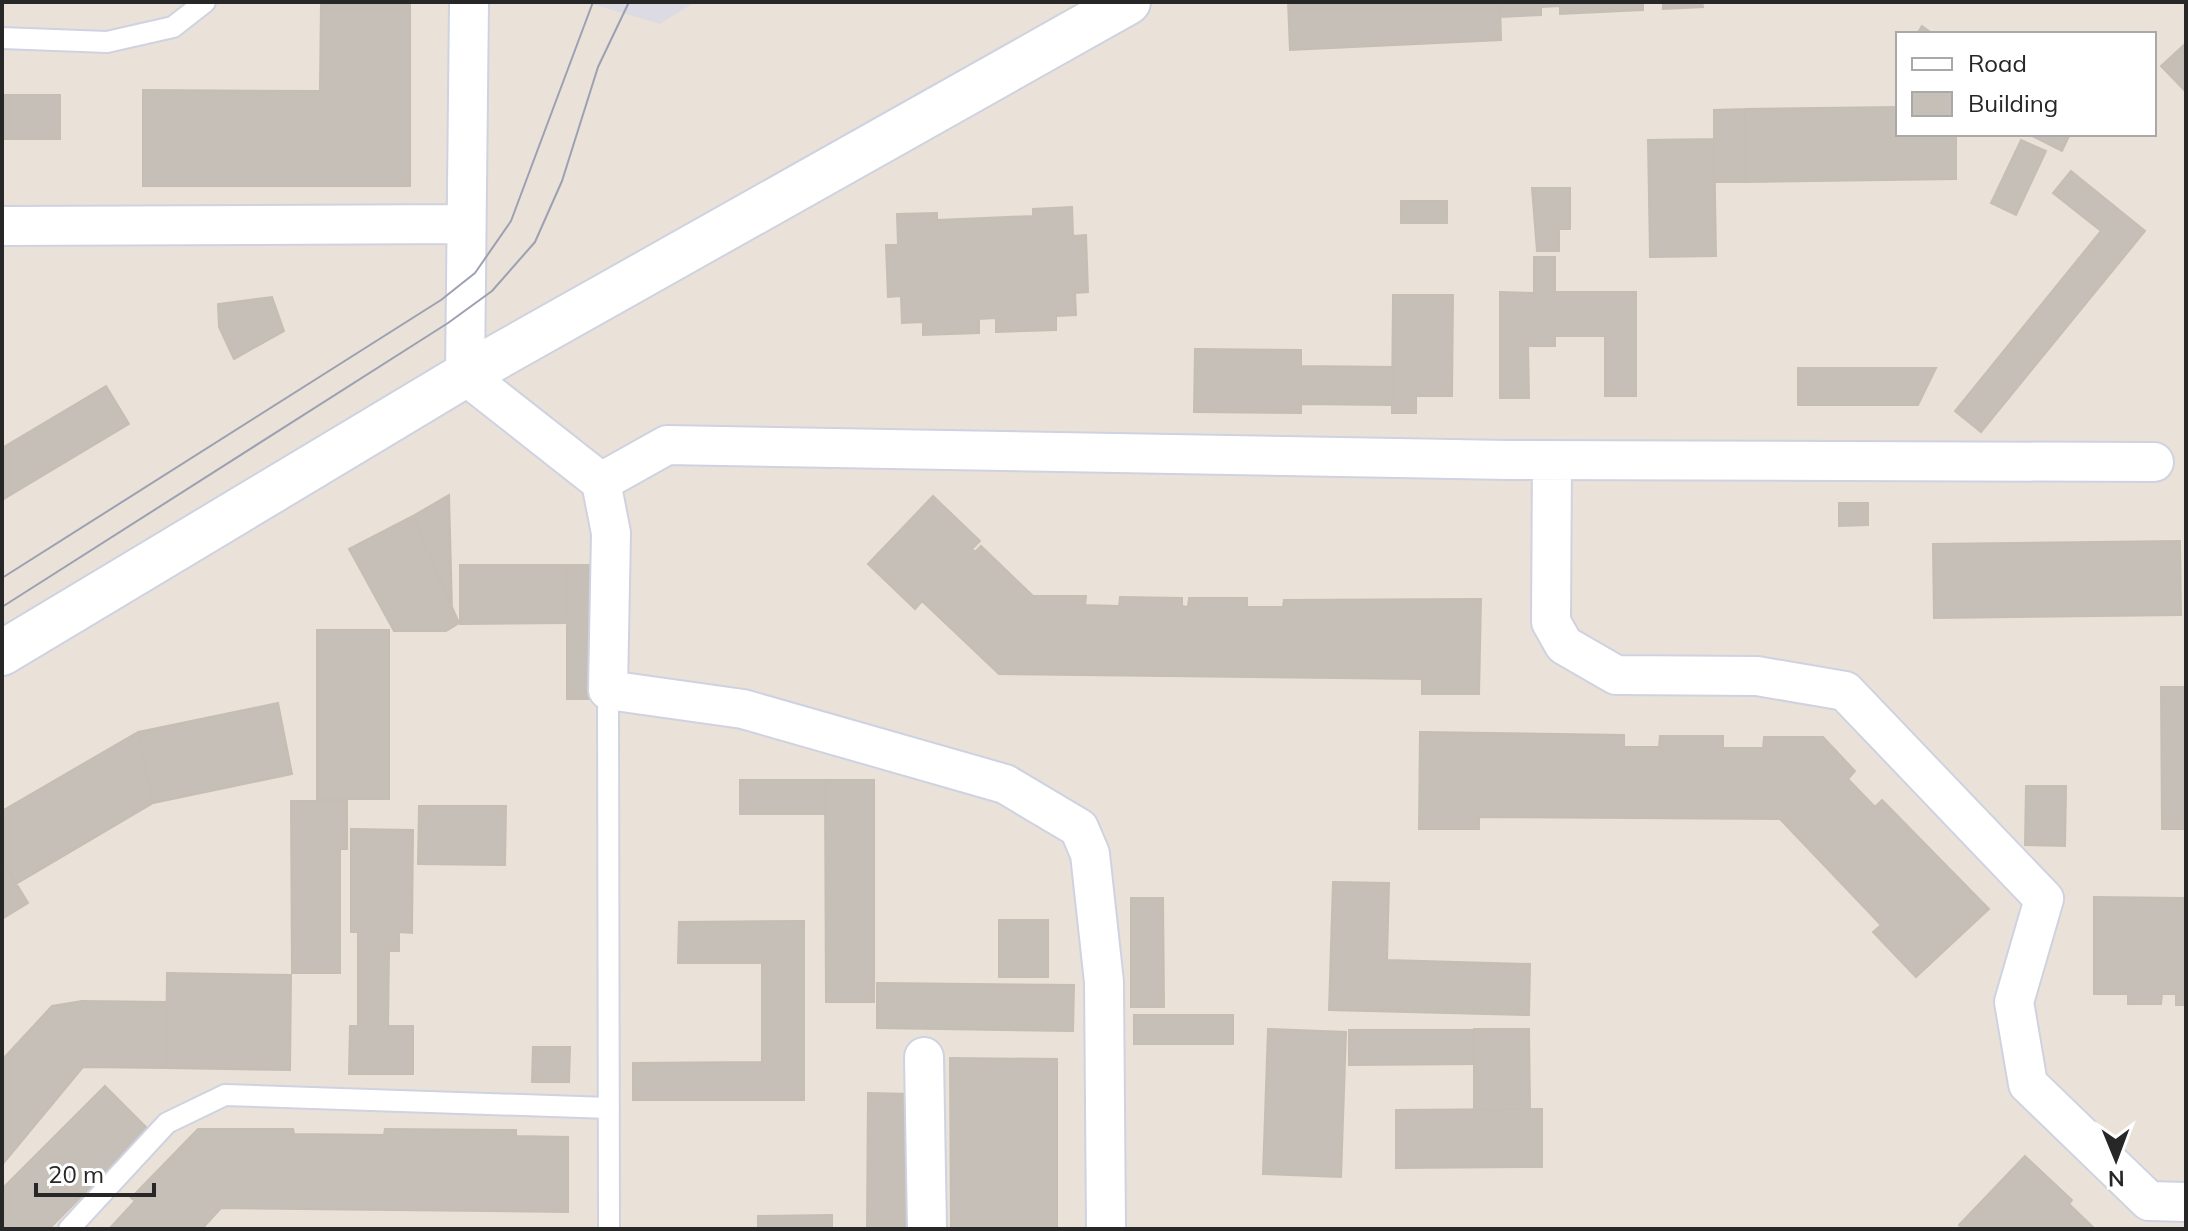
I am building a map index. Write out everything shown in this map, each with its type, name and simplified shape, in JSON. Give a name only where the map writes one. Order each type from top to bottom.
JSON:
[{"type":"main road","points":[[2,653],[465,375],[1128,2]]},
{"type":"street","points":[[469,2],[465,375],[601,482],[611,533],[608,690],[743,709],[1005,784],[1079,828],[1090,854],[1104,982],[1106,1229]]},
{"type":"street","points":[[2,226],[466,224]]},
{"type":"street","points":[[601,482],[667,445],[1552,460],[2154,462]]},
{"type":"street","points":[[1552,460],[1551,622],[1564,645],[1616,675],[1757,676],[1845,691],[2044,899],[2014,1002],[2028,1084],[2149,1201],[2186,1202]]},
{"type":"street","points":[[924,1057],[927,1229]]},
{"type":"lane","points":[[2,38],[107,42],[173,27],[205,2]]},
{"type":"lane","points":[[608,690],[609,1229]]},
{"type":"lane","points":[[69,1229],[167,1123],[225,1095],[609,1108]]},
{"type":"shaded area","points":[[585,2],[695,2],[660,24]]},
{"type":"building","points":[[321,2],[410,2],[410,186],[143,186],[143,90],[320,91]]},
{"type":"building","points":[[1288,2],[1500,2],[1501,40],[1290,50]]},
{"type":"building","points":[[1500,2],[1643,2],[1643,10],[1560,14],[1560,6],[1541,7],[1541,15],[1500,17]]},
{"type":"building","points":[[1663,2],[1702,2],[1703,7],[1663,9]]},
{"type":"building","points":[[2186,43],[2186,92],[2161,66]]},
{"type":"building","points":[[2,95],[60,95],[60,139],[2,139]]},
{"type":"building","points":[[1896,107],[1896,136],[1956,136],[1956,179],[1746,182],[1745,109]]},
{"type":"building","points":[[1745,109],[1746,182],[1714,182],[1714,110]]},
{"type":"building","points":[[2032,136],[2069,136],[2062,151]]},
{"type":"building","points":[[1714,139],[1716,256],[1650,257],[1648,140]]},
{"type":"building","points":[[2021,140],[2046,151],[2016,215],[1991,203]]},
{"type":"building","points":[[2071,171],[2145,231],[1981,432],[1955,411],[2101,231],[2053,193]]},
{"type":"building","points":[[1532,188],[1570,188],[1570,229],[1559,229],[1559,251],[1537,251]]},
{"type":"building","points":[[1401,201],[1447,201],[1447,223],[1401,223]]},
{"type":"building","points":[[1072,207],[1073,236],[1086,235],[1088,292],[1075,293],[1076,315],[1056,316],[1056,330],[996,332],[996,318],[979,319],[979,333],[923,335],[923,322],[902,323],[901,296],[888,297],[886,245],[898,245],[897,214],[937,213],[937,220],[1033,216],[1033,209]]},
{"type":"building","points":[[1534,257],[1555,257],[1555,292],[1636,292],[1636,396],[1605,396],[1605,336],[1555,336],[1555,346],[1528,346],[1529,398],[1500,398],[1500,292],[1534,293]]},
{"type":"building","points":[[1393,295],[1453,295],[1452,396],[1416,396],[1416,413],[1392,413]]},
{"type":"building","points":[[272,297],[284,331],[234,359],[219,327],[218,304]]},
{"type":"building","points":[[1195,349],[1301,350],[1301,413],[1194,412]]},
{"type":"building","points":[[1301,366],[1392,367],[1392,405],[1301,404]]},
{"type":"building","points":[[1798,368],[1936,368],[1918,405],[1798,405]]},
{"type":"building","points":[[106,386],[129,424],[2,500],[2,448]]},
{"type":"building","points":[[449,495],[452,610],[413,516]]},
{"type":"building","points":[[933,496],[980,541],[972,549],[975,552],[981,546],[1033,596],[1086,596],[1085,605],[1119,606],[1120,597],[1182,598],[1182,606],[1188,607],[1189,598],[1247,598],[1247,607],[1283,607],[1284,600],[1481,599],[1479,694],[1422,694],[1422,679],[999,674],[922,601],[915,609],[868,564]]},
{"type":"building","points":[[1839,503],[1868,503],[1868,525],[1839,526]]},
{"type":"building","points":[[413,516],[459,623],[446,631],[394,631],[349,549]]},
{"type":"building","points":[[2180,541],[2181,615],[1934,618],[1933,544]]},
{"type":"building","points":[[460,565],[567,565],[567,623],[460,624]]},
{"type":"building","points":[[567,565],[591,565],[591,699],[567,699]]},
{"type":"building","points":[[317,630],[389,630],[389,799],[317,799]]},
{"type":"building","points":[[2161,687],[2186,687],[2186,829],[2162,829]]},
{"type":"building","points":[[278,703],[292,774],[153,803],[138,732]]},
{"type":"building","points":[[138,732],[153,803],[16,884],[2,860],[2,811]]},
{"type":"building","points":[[1420,732],[1624,735],[1624,747],[1659,747],[1660,736],[1723,736],[1723,748],[1763,748],[1764,737],[1823,737],[1855,771],[1848,779],[1875,807],[1882,800],[1989,909],[1916,977],[1873,932],[1881,925],[1780,819],[1479,817],[1479,829],[1419,829]]},
{"type":"building","points":[[740,780],[825,780],[826,814],[740,814]]},
{"type":"building","points":[[825,780],[874,780],[874,1002],[826,1002]]},
{"type":"building","points":[[2026,786],[2066,786],[2065,846],[2025,845]]},
{"type":"building","points":[[291,801],[347,801],[347,849],[340,849],[340,973],[292,973]]},
{"type":"building","points":[[419,806],[506,806],[505,865],[418,864]]},
{"type":"building","points":[[351,829],[413,830],[412,933],[399,932],[399,951],[389,951],[388,1026],[413,1026],[413,1074],[349,1074],[350,1026],[358,1026],[358,932],[351,932]]},
{"type":"building","points":[[2,860],[28,903],[2,919]]},
{"type":"building","points":[[1333,882],[1389,883],[1387,960],[1530,964],[1529,1015],[1329,1010]]},
{"type":"building","points":[[2094,897],[2186,898],[2186,1005],[2176,1005],[2176,994],[2162,994],[2161,1004],[2128,1004],[2128,994],[2094,994]]},
{"type":"building","points":[[1131,898],[1163,898],[1164,1007],[1131,1007]]},
{"type":"building","points":[[999,920],[1048,920],[1048,977],[999,977]]},
{"type":"building","points":[[804,921],[804,1100],[633,1100],[633,1063],[762,1062],[762,963],[678,963],[679,922]]},
{"type":"building","points":[[167,973],[291,975],[290,1070],[166,1068]]},
{"type":"building","points":[[877,983],[1074,985],[1073,1031],[877,1028]]},
{"type":"building","points":[[82,1001],[167,1002],[166,1068],[83,1067],[2,1165],[2,1060],[52,1006]]},
{"type":"building","points":[[1134,1015],[1233,1015],[1233,1044],[1134,1044]]},
{"type":"building","points":[[1268,1029],[1346,1032],[1341,1177],[1263,1174]]},
{"type":"building","points":[[1474,1029],[1474,1064],[1349,1065],[1349,1030]]},
{"type":"building","points":[[1474,1029],[1529,1029],[1530,1109],[1474,1110]]},
{"type":"building","points":[[533,1047],[570,1047],[569,1082],[532,1082]]},
{"type":"building","points":[[950,1058],[1057,1059],[1057,1229],[951,1229]]},
{"type":"building","points":[[105,1086],[148,1129],[49,1229],[2,1229],[2,1189]]},
{"type":"building","points":[[868,1093],[913,1094],[912,1229],[867,1229]]},
{"type":"building","points":[[1542,1109],[1542,1167],[1396,1168],[1396,1110]]},
{"type":"building","points":[[198,1129],[293,1129],[294,1134],[384,1135],[385,1129],[516,1130],[516,1136],[568,1137],[568,1212],[221,1208],[202,1229],[109,1229],[135,1201],[131,1198]]},
{"type":"building","points":[[2025,1156],[2072,1200],[2069,1204],[2095,1229],[1963,1229],[1959,1225]]},
{"type":"building","points":[[832,1215],[832,1229],[758,1229],[758,1216]]},
{"type":"tram line","points":[[2,578],[441,300],[475,273],[511,221],[593,2]]},
{"type":"tram line","points":[[2,607],[448,323],[492,291],[535,242],[562,181],[598,67],[629,2]]}]
